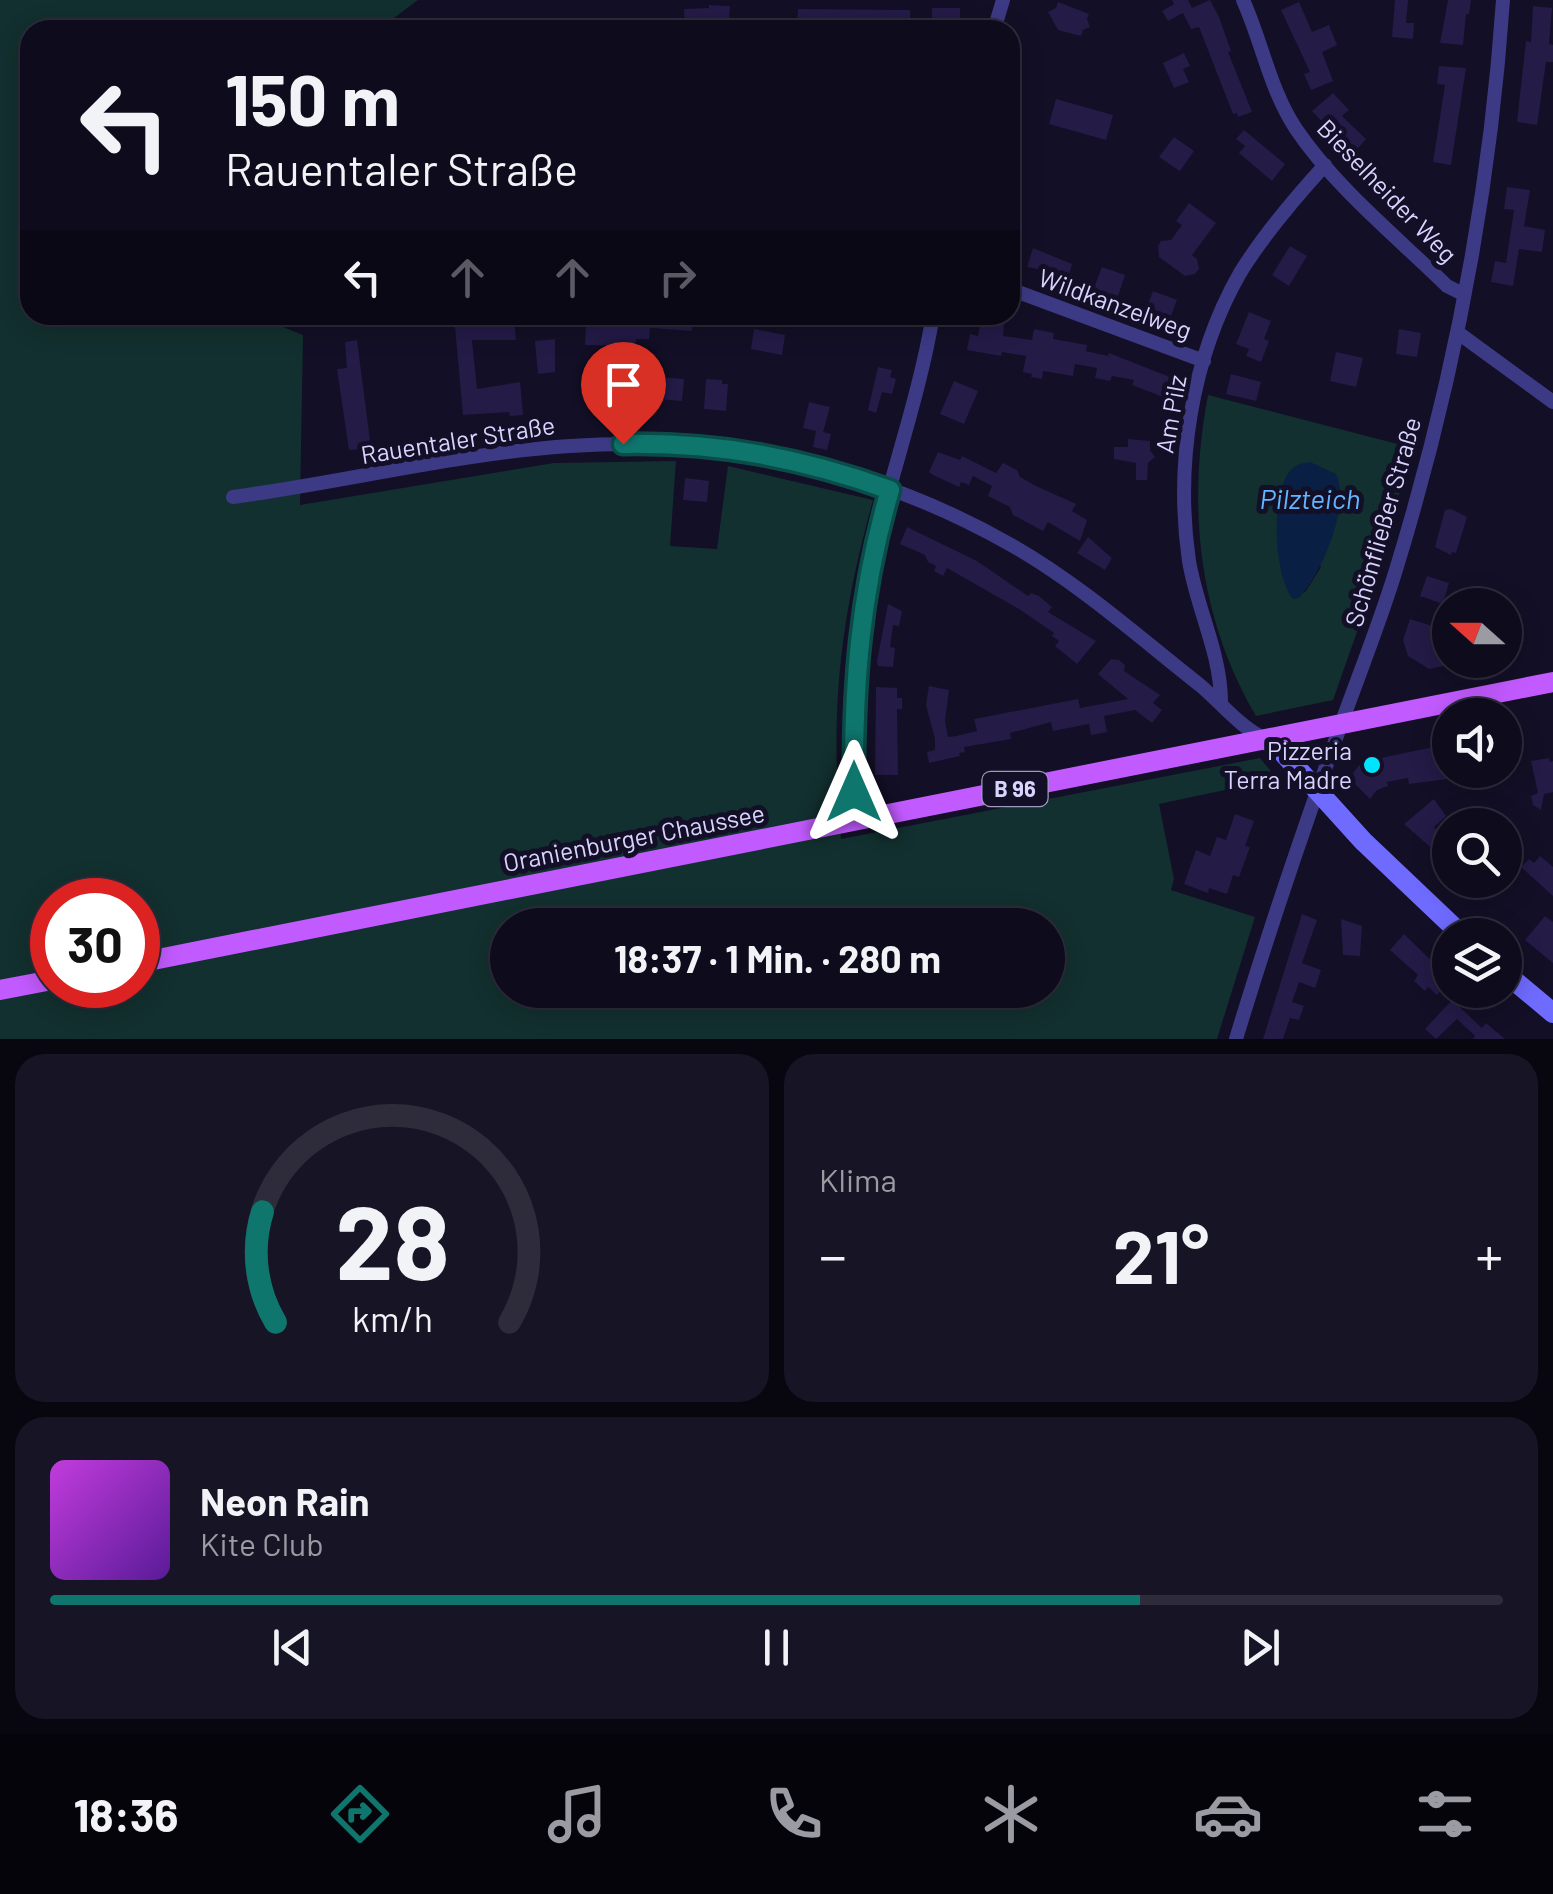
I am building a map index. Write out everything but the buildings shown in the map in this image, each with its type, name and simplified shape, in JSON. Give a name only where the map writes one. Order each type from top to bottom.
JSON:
[{"type":"main road","name":"Oranienburger Chaussee","points":[[160,959],[1553,682]]},
{"type":"main road","points":[[0,990],[30,984]]},
{"type":"street","name":"Bieselheider Weg","points":[[1243,0],[1285,108],[1325,165],[1447,286],[1463,294]]},
{"type":"street","name":"Schönfließer Straße","points":[[1236,1039],[1395,572],[1457,332],[1488,142],[1503,0]]},
{"type":"street","name":"Am Pilz","points":[[1221,702],[1218,668],[1194,590],[1184,517],[1191,412],[1204,361],[1240,274],[1269,231],[1325,165]]},
{"type":"street","name":"Wildkanzelweg","points":[[1020,294],[1204,361]]},
{"type":"street","points":[[857,820],[854,708],[858,640],[868,576],[931,325]]},
{"type":"street","points":[[1457,332],[1553,402]]},
{"type":"street","name":"Rauentaler Straße","points":[[233,497],[567,446],[716,446],[778,455],[890,490],[964,520],[1014,547],[1101,606],[1265,740]]},
{"type":"street","points":[[1265,740],[1276,745],[1318,793],[1445,918]]},
{"type":"street","points":[[1522,987],[1553,1013]]},
{"type":"green space","points":[[0,0],[418,0],[391,20],[20,20],[20,325],[278,325],[303,335],[300,505],[554,463],[676,461],[670,546],[717,549],[728,466],[873,500],[852,587],[840,668],[837,749],[841,839],[1260,758],[1277,779],[1159,804],[1174,879],[1171,890],[1255,917],[1217,1039],[0,1039]]},
{"type":"green space","points":[[1208,395],[1413,448],[1333,700],[1256,716],[1236,678],[1221,640],[1202,560],[1198,478]],"holes":[[[1277,523],[1321,567],[1306,591],[1293,599],[1284,579]]]},
{"type":"water","name":"Pilzteich","points":[[1310,462],[1336,474],[1340,503],[1325,556],[1308,587],[1293,599],[1278,555],[1279,499],[1289,472]]},
{"type":"place","name":"Pizzeria Terra Madre","points":[[1372,765]]},
{"type":"route","points":[[623,444],[716,446],[778,455],[890,490],[868,576],[858,640],[854,792]]}]
